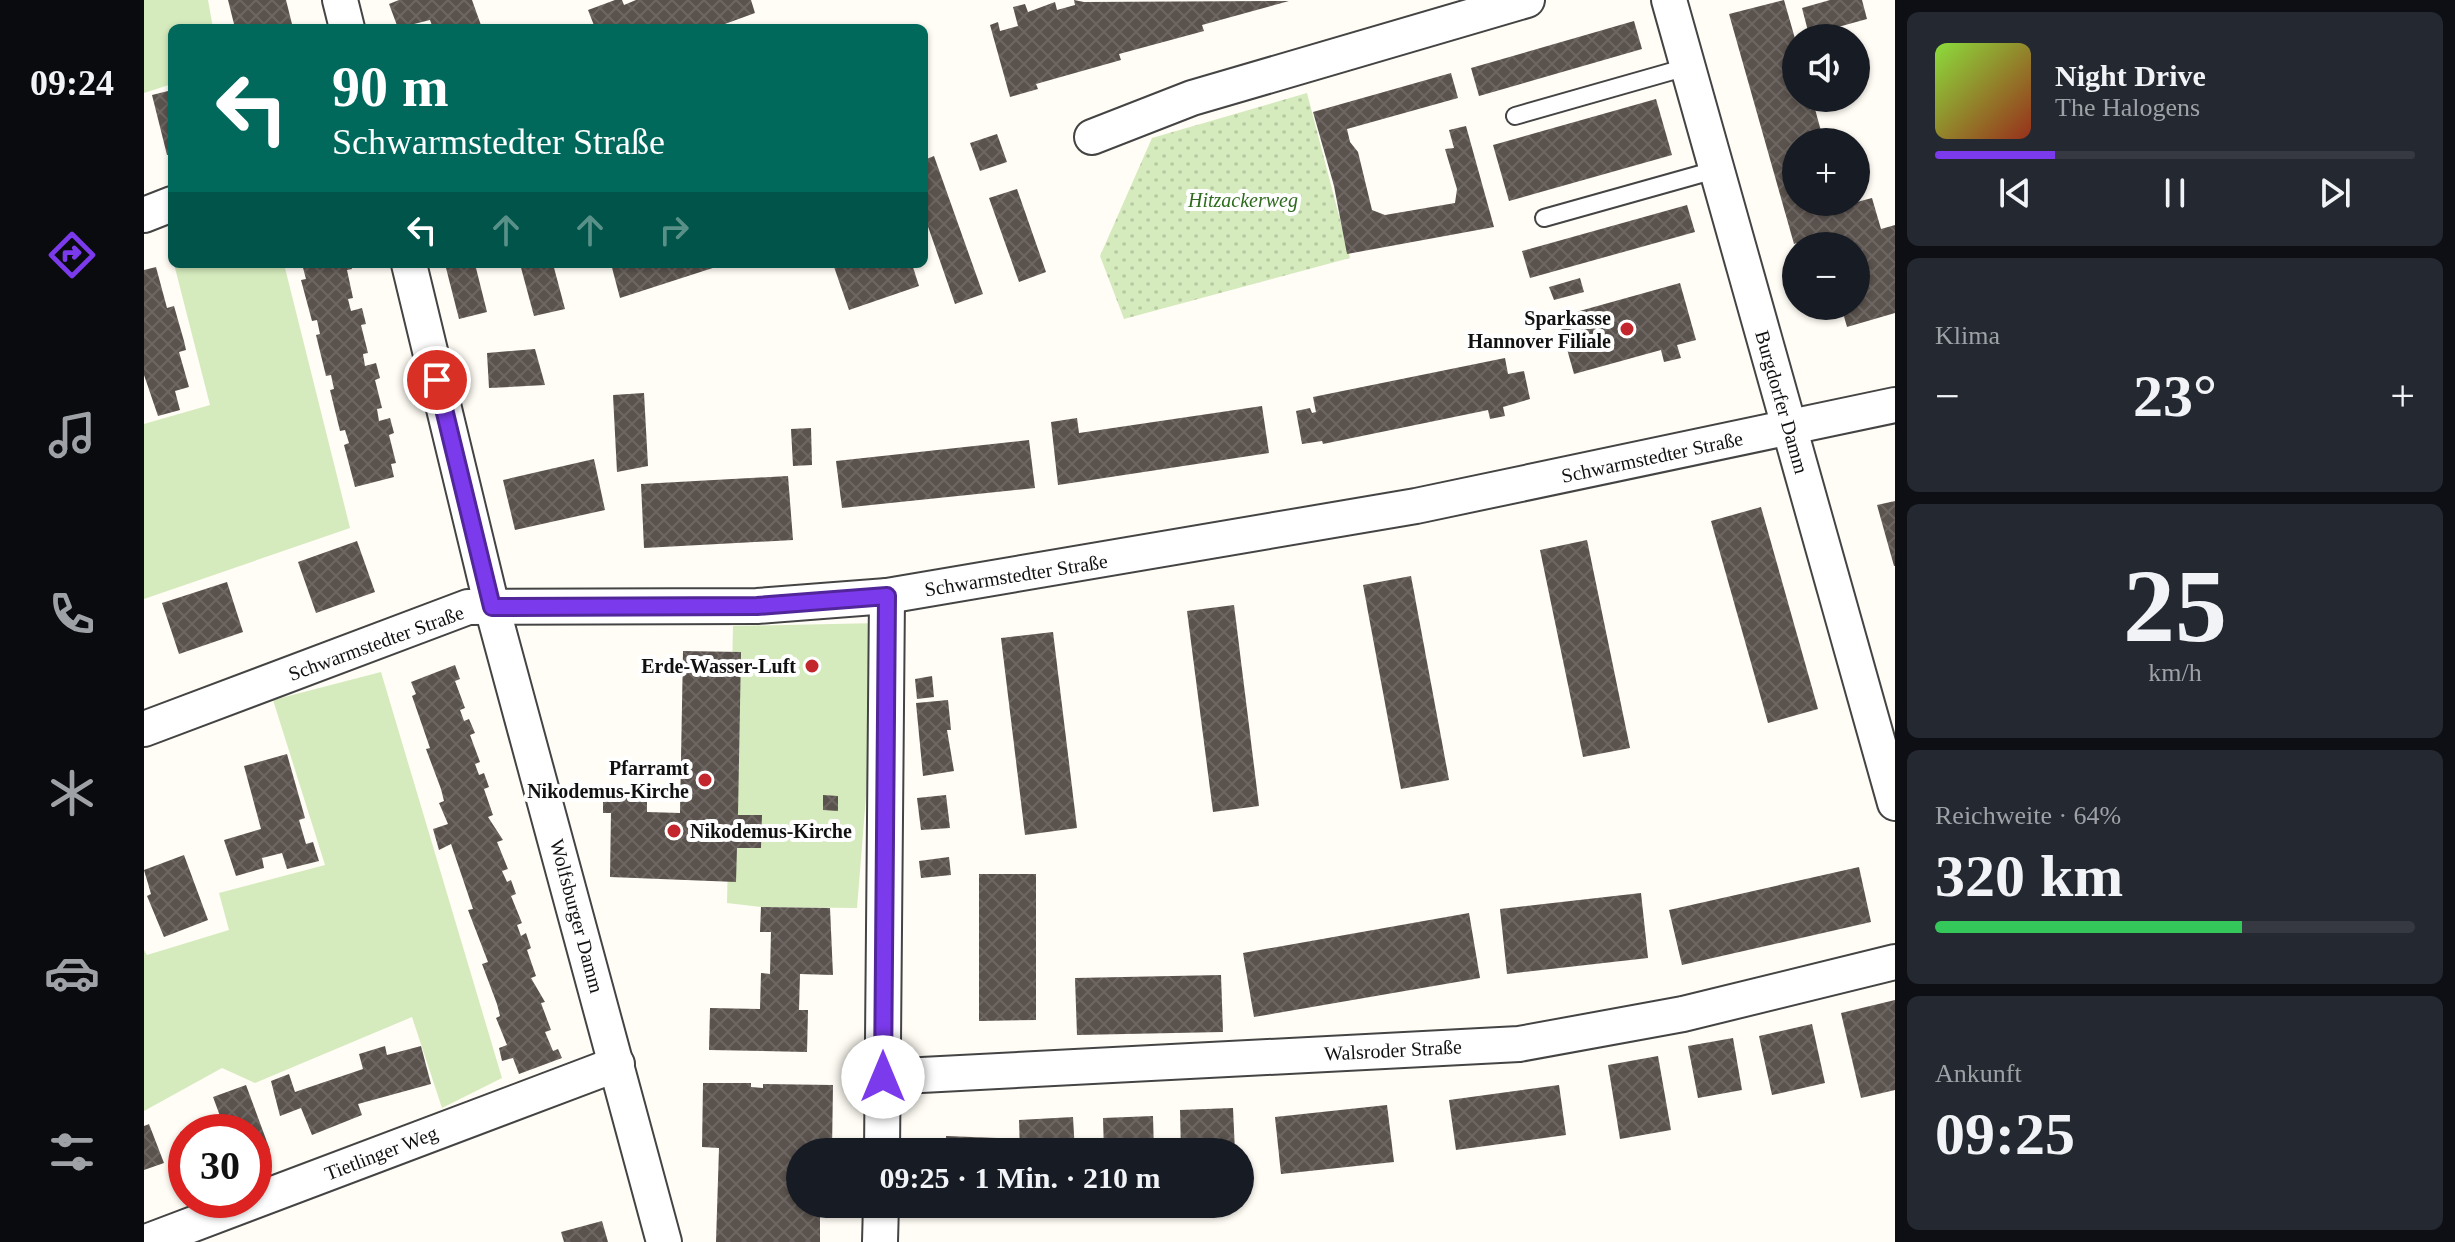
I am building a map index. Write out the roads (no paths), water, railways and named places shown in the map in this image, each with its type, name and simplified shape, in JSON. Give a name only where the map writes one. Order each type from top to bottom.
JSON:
[{"type":"street","points":[[340,0],[346,24]]},
{"type":"street","points":[[1092,137],[1192,98],[1527,0]]},
{"type":"street","name":"Burgdorfer Damm","points":[[1669,0],[1895,803]]},
{"type":"street","points":[[144,215],[168,206]]},
{"type":"street","name":"Wolfsburger Damm","points":[[410,268],[492,607],[664,1242]]},
{"type":"street","name":"Schwarmstedter Straße","points":[[144,729],[468,607],[757,606],[887,596],[1416,506],[1895,405]]},
{"type":"street","points":[[882,1138],[887,596]]},
{"type":"street","name":"Walsroder Straße","points":[[883,1077],[1519,1044],[1683,1014],[1895,962]]},
{"type":"street","name":"Tietlinger Weg","points":[[146,1242],[617,1064]]},
{"type":"street","points":[[880,1242],[881,1218]]},
{"type":"lane","points":[[1515,116],[1687,67]]},
{"type":"lane","points":[[1544,218],[1715,170]]},
{"type":"place","name":"Sparkasse Hannover Filiale","points":[[1627,329]]},
{"type":"place","name":"Erde-Wasser-Luft","points":[[812,666]]},
{"type":"place","name":"Pfarramt Nikodemus-Kirche","points":[[705,780]]},
{"type":"place","name":"Nikodemus-Kirche","points":[[674,831]]},
{"type":"park label","name":"Hitzackerweg","points":[[1243,200]]}]
